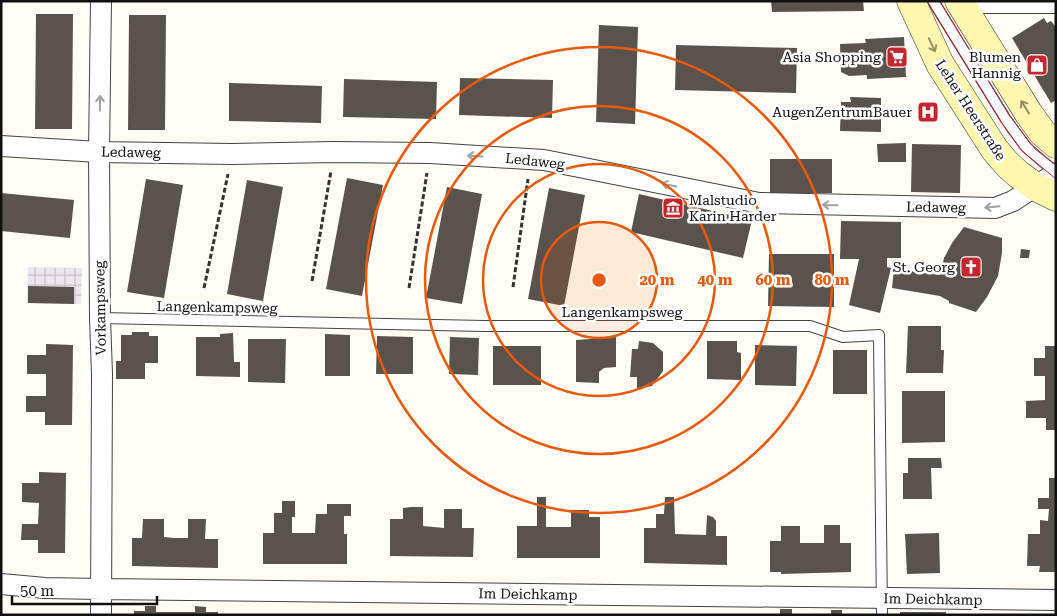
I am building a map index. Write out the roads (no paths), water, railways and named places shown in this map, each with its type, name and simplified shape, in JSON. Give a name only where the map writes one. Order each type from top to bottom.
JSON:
[{"type":"main road","name":"Leher Heerstraße","points":[[911,1],[940,64],[995,150],[1008,165],[1051,182]]},
{"type":"main road","points":[[960,2],[1029,114],[1042,132],[1056,144]]},
{"type":"street","name":"Vorkampsweg","points":[[101,1],[99,152],[102,374],[101,615]]},
{"type":"street","points":[[960,2],[1056,4]]},
{"type":"street","name":"Ledaweg","points":[[1,146],[99,152],[232,154],[334,152],[531,159],[552,161],[759,203],[995,208],[1013,202],[1051,182]]},
{"type":"street","name":"Im Deichkamp","points":[[1,584],[45,588],[882,606],[1056,600]]},
{"type":"lane","points":[[933,1],[1005,118],[1051,182]]},
{"type":"lane","name":"Langenkampsweg","points":[[100,318],[484,326],[810,326],[843,337],[879,335],[882,606]]},
{"type":"tram line","points":[[927,1],[1007,131],[1022,151],[1056,179]]},
{"type":"tram line","points":[[940,1],[1009,115],[1035,149],[1056,165]]},
{"type":"place","name":"Asia Shopping","points":[[897,57]]},
{"type":"place","name":"Blumen Hannig","points":[[1037,65]]},
{"type":"place","name":"AugenZentrumBauer","points":[[928,112]]},
{"type":"place","name":"Malstudio Karin Harder","points":[[673,208]]},
{"type":"place","name":"St. Georg","points":[[971,267]]}]
